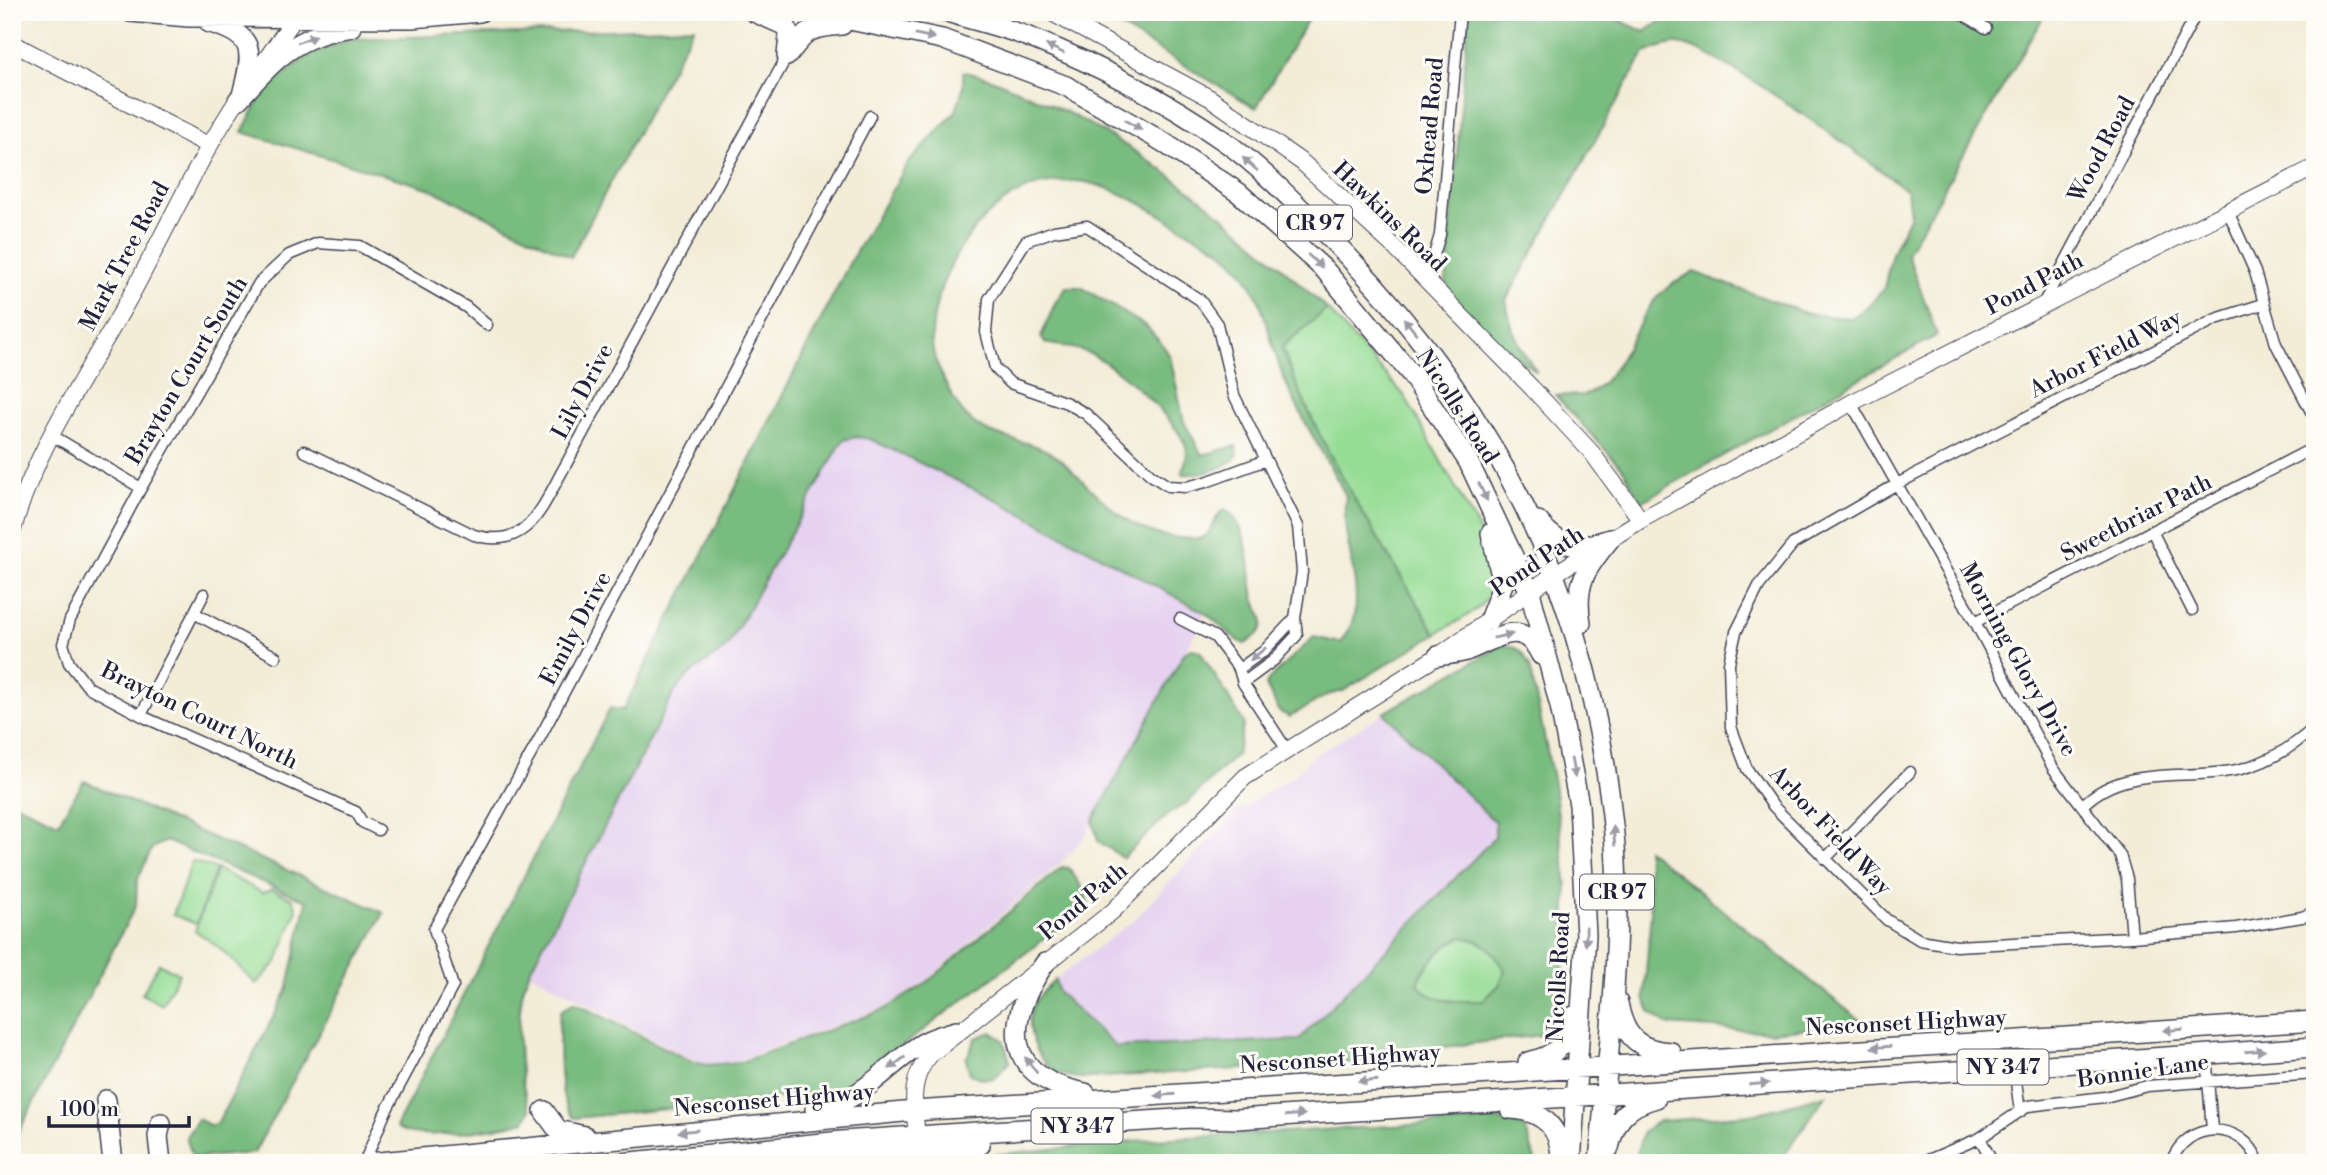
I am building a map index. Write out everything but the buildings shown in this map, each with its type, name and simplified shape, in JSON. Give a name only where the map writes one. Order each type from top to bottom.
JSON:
[{"type":"highway","points":[[130,12],[189,17],[297,15],[412,18]]},
{"type":"highway","points":[[240,97],[293,45],[332,29],[480,12]]},
{"type":"highway","points":[[754,12],[786,26],[789,37],[787,56]]},
{"type":"highway","name":"Nicolls Road","points":[[811,12],[942,39],[1066,86],[1163,142],[1239,193],[1325,270],[1411,374],[1468,461],[1530,592],[1555,683],[1579,805],[1585,875],[1586,968],[1571,1163]]},
{"type":"highway","name":"Nicolls Road","points":[[947,12],[1029,37],[1130,83],[1227,143],[1314,222],[1412,328],[1496,448],[1556,573],[1585,674],[1604,758],[1614,836],[1617,894],[1599,1163]]},
{"type":"highway","points":[[189,17],[229,28],[245,40],[251,58],[240,97]]},
{"type":"highway","points":[[787,56],[805,31],[813,27],[866,24]]},
{"type":"highway","points":[[1521,500],[1558,541],[1581,546],[1610,539]]},
{"type":"highway","points":[[1489,620],[1503,584],[1498,555],[1490,536],[1498,524]]},
{"type":"highway","points":[[1585,674],[1577,601],[1587,566],[1610,539]]},
{"type":"highway","points":[[1438,656],[1465,651],[1493,637],[1524,634],[1534,641],[1555,683]]},
{"type":"highway","points":[[1045,963],[1019,1011],[1017,1028],[1021,1051],[1034,1071],[1051,1084],[1114,1099]]},
{"type":"highway","points":[[1488,1072],[1543,1059],[1563,1046],[1571,1031],[1586,968]]},
{"type":"highway","points":[[1613,978],[1622,1024],[1632,1040],[1643,1048],[1735,1057]]},
{"type":"highway","name":"Nesconset Highway","points":[[369,1163],[914,1111],[1578,1066],[2315,1021]]},
{"type":"highway","points":[[756,1124],[798,1111],[838,1105],[925,1041],[956,1031]]},
{"type":"highway","name":"NY 347","points":[[621,1163],[918,1136],[1191,1118],[1237,1119],[2315,1047]]},
{"type":"highway","points":[[1605,1163],[1614,1128],[1629,1109],[1691,1088]]},
{"type":"highway","points":[[106,1100],[113,1163]]},
{"type":"highway","points":[[1421,1106],[1517,1109],[1535,1113],[1547,1121],[1557,1135],[1561,1163]]},
{"type":"highway","points":[[504,1149],[533,1133],[544,1111],[558,1130],[601,1140]]},
{"type":"highway","points":[[810,1163],[1188,1127],[1237,1119]]},
{"type":"highway","points":[[161,1123],[158,1132],[161,1163]]},
{"type":"highway","points":[[657,1159],[700,1163]]},
{"type":"street","name":"Hawkins Road","points":[[1050,12],[1210,98],[1303,163],[1389,242],[1592,453],[1641,520]]},
{"type":"street","name":"Oxhead Road","points":[[1426,282],[1440,234],[1460,12]]},
{"type":"street","points":[[1959,12],[1986,28]]},
{"type":"street","name":"Wood Road","points":[[2043,304],[2197,12]]},
{"type":"street","name":"Mark Tree Road","points":[[12,533],[19,505],[53,436],[135,288],[208,145],[297,15]]},
{"type":"street","points":[[12,43],[208,145]]},
{"type":"street","name":"Lily Drive","points":[[304,450],[474,534],[503,539],[525,528],[565,468],[787,56]]},
{"type":"street","name":"Emily Drive","points":[[364,1163],[385,1113],[453,986],[434,929],[542,734],[870,116]]},
{"type":"street","name":"Pond Path","points":[[918,1136],[913,1090],[917,1072],[931,1054],[956,1031],[1113,911],[1234,787],[1287,750],[1438,656],[1556,573],[1641,520],[1851,403],[2227,209],[2315,167]]},
{"type":"street","points":[[2227,209],[2248,253],[2276,344],[2315,419]]},
{"type":"street","points":[[1243,683],[1273,660],[1297,635],[1295,618],[1302,572],[1298,526],[1266,460],[1234,395],[1217,324],[1200,300],[1087,226],[1054,231],[1026,242],[989,299],[986,332],[995,368],[1010,383],[1068,403],[1086,414],[1152,475],[1168,486],[1186,487],[1206,482],[1266,460]]},
{"type":"street","name":"Brayton Court South","points":[[141,488],[259,283],[289,255],[318,243],[360,246],[466,307],[487,325]]},
{"type":"street","name":"Arbor Field Way","points":[[2263,304],[2216,319],[1897,484],[1786,551],[1751,598],[1731,650],[1731,727],[1747,769],[1773,806],[1896,928],[1932,944],[1956,946],[2132,937],[2236,928],[2302,917],[2315,912]]},
{"type":"street","name":"Morning Glory Drive","points":[[1851,403],[1975,622],[2053,768],[2120,855],[2125,867],[2132,937]]},
{"type":"street","points":[[53,436],[141,488]]},
{"type":"street","name":"Sweetbriar Path","points":[[1975,622],[2153,533],[2315,447]]},
{"type":"street","name":"Brayton Court North","points":[[141,488],[70,620],[63,644],[69,663],[88,687],[141,715],[356,812],[362,822],[378,830]]},
{"type":"street","points":[[2153,533],[2192,610]]},
{"type":"street","points":[[141,715],[204,594]]},
{"type":"street","points":[[194,613],[276,657]]},
{"type":"street","points":[[1239,669],[1264,651],[1295,618]]},
{"type":"street","points":[[1180,619],[1215,637],[1239,669],[1243,683],[1287,750]]},
{"type":"street","points":[[1278,634],[1290,643]]},
{"type":"street","points":[[2082,806],[2105,787],[2133,778],[2241,769],[2271,759],[2298,742],[2315,727]]},
{"type":"street","points":[[1825,859],[1910,772]]},
{"type":"street","points":[[2206,1054],[2212,1130]]},
{"type":"street","points":[[2014,1066],[2020,1112]]},
{"type":"street","name":"Bonnie Lane","points":[[1921,1163],[1980,1138],[2028,1106],[2105,1097],[2147,1086],[2315,1074]]},
{"type":"street","points":[[2171,1163],[2187,1139],[2212,1130],[2232,1133],[2244,1139],[2259,1163]]},
{"type":"street","points":[[1980,1138],[1993,1163]]},
{"type":"shaded area","points":[[857,437],[870,439],[1002,502],[1206,613],[1085,836],[1065,859],[926,981],[885,1007],[739,1060],[708,1064],[684,1056],[529,972],[674,693],[739,627],[835,450],[843,440]]},
{"type":"shaded area","points":[[1384,713],[1495,822],[1495,837],[1299,1040],[1116,1047],[1059,993],[1055,980],[1134,920],[1235,812],[1294,776],[1312,757]]},
{"type":"green space","points":[[1105,12],[1312,12],[1256,108],[1104,17]]},
{"type":"green space","points":[[1469,12],[1602,12],[1645,32],[1673,12],[2046,12],[1907,253],[1937,335],[1641,502],[1623,469],[1555,395],[1583,395],[1595,389],[1616,366],[1658,296],[1675,282],[1694,272],[1808,314],[1851,318],[1870,305],[1884,288],[1892,253],[1910,215],[1907,190],[1791,106],[1722,62],[1694,49],[1675,44],[1644,53],[1506,300],[1517,338],[1537,372],[1473,320],[1452,295],[1446,282]]},
{"type":"green space","points":[[694,27],[571,257],[428,188],[242,132],[263,93],[304,58],[348,39]]},
{"type":"green space","points":[[963,72],[997,81],[1112,137],[1187,188],[1327,309],[1282,347],[1332,458],[1436,634],[1343,691],[1327,695],[1289,717],[1279,711],[1266,685],[1269,679],[1314,637],[1341,643],[1351,625],[1356,589],[1346,533],[1346,496],[1283,376],[1262,310],[1249,281],[1238,266],[1212,244],[1116,192],[1089,183],[1070,181],[1035,186],[1013,196],[993,210],[960,249],[939,295],[933,320],[932,343],[940,371],[950,392],[961,410],[976,425],[1051,453],[1115,511],[1144,529],[1162,535],[1202,538],[1225,509],[1240,526],[1244,537],[1254,597],[1263,620],[1261,630],[1245,644],[1202,611],[999,501],[870,439],[857,437],[843,440],[727,647],[688,676],[674,693],[529,972],[519,1021],[522,1079],[530,1110],[525,1121],[478,1131],[438,1134],[406,1132],[396,1127],[610,708],[623,710],[850,262],[908,163],[956,111],[963,88]]},
{"type":"green space","points":[[1066,287],[1081,287],[1146,326],[1170,356],[1184,422],[1202,455],[1236,446],[1238,454],[1228,464],[1197,474],[1182,474],[1187,450],[1181,436],[1144,394],[1113,368],[1088,353],[1045,343],[1041,337],[1055,303]]},
{"type":"green space","points":[[1327,309],[1404,395],[1492,553],[1493,584],[1489,595],[1473,612],[1436,634],[1332,458],[1282,347]]},
{"type":"green space","points":[[1502,645],[1516,648],[1530,667],[1554,784],[1567,887],[1562,995],[1552,1026],[1541,1035],[1428,1049],[1379,1061],[1086,1078],[1062,1075],[1048,1066],[1033,1042],[1030,1023],[1037,998],[1055,980],[1059,993],[1116,1047],[1299,1040],[1495,837],[1495,822],[1384,713]],"holes":[[[1462,937],[1478,941],[1489,948],[1505,972],[1499,985],[1483,1001],[1439,999],[1424,991],[1418,984],[1425,969],[1436,956]]]},
{"type":"green space","points":[[1192,649],[1200,651],[1244,723],[1237,754],[1187,803],[1168,814],[1123,858],[1098,841],[1093,821],[1184,653]]},
{"type":"green space","points":[[84,781],[384,913],[254,1153],[193,1158],[186,1137],[198,1119],[211,1126],[218,1122],[287,991],[307,901],[166,841],[152,848],[137,881],[136,905],[14,1141],[15,1163],[12,1163],[12,802],[58,823]]},
{"type":"green space","points":[[1647,849],[1862,1022],[1773,1032],[1668,1025],[1651,1013],[1644,998],[1651,911]]},
{"type":"green space","points":[[192,861],[216,869],[196,924],[173,915]]},
{"type":"green space","points":[[1062,867],[1069,868],[1085,892],[1088,906],[841,1092],[574,1118],[568,1110],[560,1073],[559,1022],[561,1011],[574,1002],[690,1061],[707,1065],[741,1062],[883,1010],[925,984]]},
{"type":"green space","points":[[217,869],[263,893],[272,889],[293,899],[297,909],[277,962],[256,984],[219,948],[195,931]]},
{"type":"green space","points":[[1462,937],[1478,941],[1489,948],[1505,972],[1499,985],[1483,1002],[1439,999],[1424,991],[1418,984],[1425,969],[1436,956]]},
{"type":"green space","points":[[159,963],[179,974],[162,1005],[142,994]]},
{"type":"green space","points":[[991,1032],[1003,1040],[1010,1061],[995,1078],[983,1079],[970,1074],[966,1059],[976,1038]]},
{"type":"green space","points":[[1826,1095],[1779,1163],[1634,1163],[1643,1132],[1659,1121],[1755,1114]]},
{"type":"green space","points":[[1502,1120],[1525,1127],[1536,1163],[908,1163],[1155,1139]]}]
